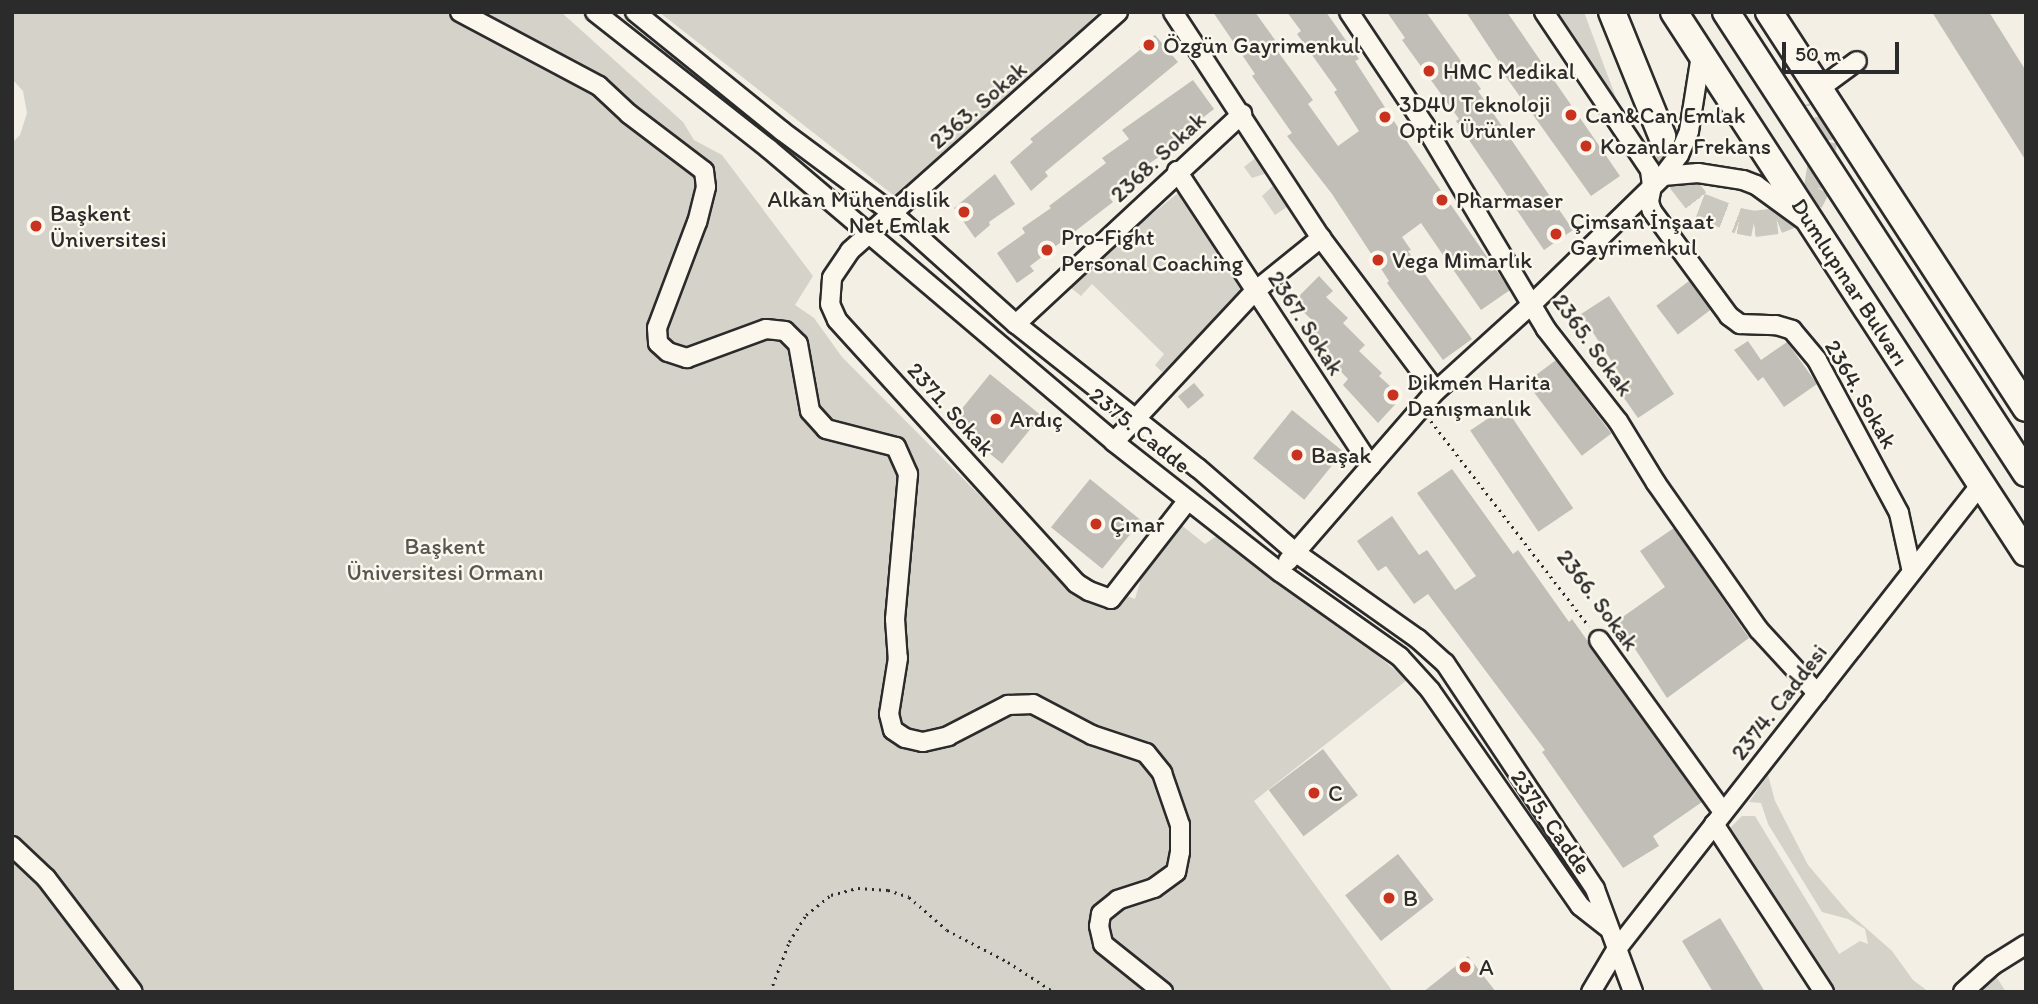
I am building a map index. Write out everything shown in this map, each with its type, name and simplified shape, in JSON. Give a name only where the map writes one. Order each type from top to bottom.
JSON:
[{"type":"highway","points":[[1612,12],[1662,136]]},
{"type":"highway","name":"Dumlupınar Bulvarı","points":[[1674,12],[2026,553]]},
{"type":"highway","name":"Dumlupınar Bulvarı","points":[[1726,12],[2026,473]]},
{"type":"highway","points":[[1753,12],[1816,96],[2026,408]]},
{"type":"highway","points":[[1769,12],[1816,96]]},
{"type":"street","points":[[460,12],[599,86],[629,114],[704,171],[706,187],[697,222],[657,328],[658,343],[668,352],[687,358],[766,329],[785,331],[798,344],[810,411],[826,429],[897,447],[908,474],[895,619],[898,658],[889,714],[893,730],[905,738],[923,742],[948,736],[1008,705],[1033,704],[1092,735],[1146,753],[1162,773],[1180,825],[1180,852],[1176,872],[1154,888],[1118,900],[1101,914],[1099,926],[1103,944],[1122,962],[1150,978],[1163,992]]},
{"type":"street","name":"2375. Cadde","points":[[595,12],[769,149],[1114,442],[1280,572],[1414,671],[1580,906],[1607,927]]},
{"type":"street","name":"2375. Cadde","points":[[635,12],[782,131],[891,212],[1016,324],[1135,418],[1294,552],[1418,639],[1450,669],[1595,889],[1633,992]]},
{"type":"street","name":"2363. Sokak","points":[[870,234],[891,212],[1118,12]]},
{"type":"street","points":[[1173,12],[1321,238],[1436,391]]},
{"type":"street","name":"2365. Sokak","points":[[1349,12],[1425,126],[1546,329],[1618,421],[1656,483],[1759,630],[1817,693]]},
{"type":"street","name":"2364. Sokak","points":[[1544,12],[1658,181],[1649,202],[1652,211],[1728,316],[1740,324],[1776,325],[1792,330],[1817,360],[1899,513],[1912,572]]},
{"type":"street","points":[[1280,572],[1294,552],[1436,391],[1532,304],[1658,181],[1679,155],[1689,131],[1701,55]]},
{"type":"street","points":[[1816,96],[1857,61]]},
{"type":"street","name":"2368. Sokak","points":[[1016,324],[1177,171],[1242,114]]},
{"type":"street","name":"2367. Sokak","points":[[1177,171],[1371,466]]},
{"type":"street","points":[[1658,181],[1698,173],[1743,180],[1756,185],[1814,227]]},
{"type":"street","name":"2371. Sokak","points":[[870,234],[840,262],[832,278],[829,293],[837,320],[1076,583],[1111,599],[1188,500]]},
{"type":"street","points":[[1114,442],[1255,291],[1321,238]]},
{"type":"street","name":"2374. Caddesi","points":[[1591,992],[1616,950],[1981,485]]},
{"type":"street","name":"2366. Sokak","points":[[1599,640],[1718,818],[1824,992]]},
{"type":"street","points":[[12,846],[46,878],[133,992]]},
{"type":"street","points":[[1963,992],[1993,965],[2026,944]]},
{"type":"path","name":"2366. Sokak","points":[[1430,420],[1599,640]]},
{"type":"path","points":[[771,992],[789,942],[806,915],[831,895],[858,888],[888,890],[909,897],[947,930],[1008,962],[1054,992]]},
{"type":"green space","name":"Başkent Üniversitesi Ormanı","points":[[12,12],[561,12],[683,122],[694,140],[722,155],[813,276],[795,305],[814,318],[842,357],[1075,591],[1103,609],[1127,596],[1135,599],[1142,575],[1180,524],[1205,544],[1218,535],[1247,561],[1370,649],[1407,680],[1254,801],[1393,992],[12,992],[12,143],[20,135],[27,113],[23,91],[12,79]]},
{"type":"green space","points":[[659,12],[1099,12],[910,199],[897,198]]},
{"type":"green space","points":[[1551,12],[1584,12],[1625,122]]},
{"type":"green space","points":[[1259,155],[1270,172],[1252,178],[1244,167]]},
{"type":"green space","points":[[1276,183],[1290,205],[1275,215],[1262,196]]},
{"type":"green space","points":[[1178,193],[1187,195],[1247,294],[1162,372],[1155,365],[1164,354],[1092,284],[1081,296],[1066,284]]},
{"type":"green space","points":[[1768,775],[1775,801],[1808,865],[1849,913],[1892,951],[1913,980],[1929,992],[1829,992],[1726,832],[1742,816],[1755,816],[1839,954],[1860,941],[1868,944],[1865,929],[1848,919],[1822,912],[1768,824],[1761,803],[1749,802]]},
{"type":"green space","points":[[1994,973],[2006,992],[1969,992]]},
{"type":"building","points":[[1213,12],[1255,12],[1275,40],[1271,42],[1313,100],[1308,104],[1338,146],[1359,131],[1334,92],[1337,90],[1297,34],[1301,31],[1287,12],[1326,12],[1359,59],[1355,61],[1410,146],[1510,290],[1481,310],[1421,223],[1402,237],[1411,250],[1408,251],[1472,339],[1443,360],[1387,283],[1389,281],[1332,194],[1287,136],[1292,133],[1252,76],[1255,74]]},
{"type":"building","points":[[1387,12],[1426,12],[1481,89],[1478,91],[1573,230],[1544,250],[1456,121],[1459,119],[1402,40],[1405,38]]},
{"type":"building","points":[[1466,12],[1507,12],[1620,176],[1591,196],[1501,70],[1503,68]]},
{"type":"building","points":[[1932,12],[1989,12],[2026,71],[2026,161]]},
{"type":"building","points":[[1155,35],[1178,62],[1045,172],[1048,176],[1031,191],[1010,162],[1033,142],[1030,139]]},
{"type":"building","points":[[1193,80],[1214,109],[1161,150],[1163,154],[1137,172],[1139,176],[1109,197],[1113,202],[1030,266],[1034,271],[1017,283],[997,253],[1025,233],[1022,228],[1106,163],[1102,158],[1129,139],[1122,130]]},
{"type":"building","points":[[995,174],[1015,204],[989,222],[990,225],[975,238],[954,208]]},
{"type":"building","points":[[1319,276],[1333,291],[1326,297],[1348,318],[1343,323],[1365,345],[1359,351],[1382,373],[1379,376],[1402,397],[1378,423],[1343,385],[1348,379],[1326,356],[1330,351],[1309,330],[1315,323],[1293,302]]},
{"type":"building","points":[[1689,281],[1711,310],[1678,334],[1656,306]]},
{"type":"building","points":[[1609,296],[1674,394],[1638,418],[1617,388],[1625,382],[1581,314]]},
{"type":"building","points":[[1748,341],[1761,360],[1787,342],[1817,384],[1784,407],[1763,377],[1758,381],[1734,350]]},
{"type":"building","points":[[1556,360],[1611,433],[1582,456],[1526,382]]},
{"type":"building","name":"Ardıç","points":[[990,374],[1041,416],[1002,464],[951,422]]},
{"type":"building","points":[[1194,383],[1204,395],[1188,409],[1178,396]]},
{"type":"building","points":[[1505,407],[1573,508],[1538,532],[1470,430]]},
{"type":"building","name":"Başak","points":[[1292,410],[1343,452],[1304,500],[1253,458]]},
{"type":"building","points":[[1452,469],[1513,554],[1518,550],[1569,622],[1572,619],[1702,802],[1653,836],[1659,846],[1623,868],[1542,752],[1545,750],[1428,594],[1414,604],[1386,566],[1378,571],[1357,541],[1392,516],[1419,555],[1427,550],[1455,590],[1476,576],[1417,493]]},
{"type":"building","name":"Çınar","points":[[1090,479],[1141,521],[1102,569],[1051,527]]},
{"type":"building","points":[[1674,528],[1749,638],[1667,698],[1617,621],[1665,587],[1640,551]]},
{"type":"building","name":"C","points":[[1323,749],[1358,795],[1304,836],[1269,790]]},
{"type":"building","name":"B","points":[[1398,854],[1434,900],[1381,941],[1345,895]]},
{"type":"building","points":[[1720,918],[1765,992],[1713,992],[1682,941]]},
{"type":"building","name":"A","points":[[1468,956],[1496,992],[1423,992],[1442,977]]},
{"type":"tunnel","points":[[1662,136],[1680,180],[1700,206],[1754,224],[1777,221],[1794,214],[1810,202],[1817,188],[1824,142],[1813,102]]},
{"type":"place","name":"Özgün Gayrimenkul","points":[[1149,45]]},
{"type":"place","name":"HMC Medikal","points":[[1429,71]]},
{"type":"place","name":"Can&Can Emlak","points":[[1571,115]]},
{"type":"place","name":"3D4U Teknoloji Optik Ürünler","points":[[1385,117]]},
{"type":"place","name":"Kozanlar Frekans","points":[[1586,146]]},
{"type":"place","name":"Pharmaser","points":[[1442,200]]},
{"type":"place","name":"Alkan Mühendislik Net Emlak","points":[[964,212]]},
{"type":"place","name":"Başkent Üniversitesi","points":[[36,226]]},
{"type":"place","name":"Çimsan İnşaat Gayrimenkul","points":[[1556,234]]},
{"type":"place","name":"Pro-Fight Personal Coaching","points":[[1047,250]]},
{"type":"place","name":"Vega Mimarlık","points":[[1378,260]]},
{"type":"place","name":"Dikmen Harita Danışmanlık","points":[[1393,395]]},
{"type":"place","name":"Ardıç","points":[[996,419]]},
{"type":"place","name":"Başak","points":[[1297,455]]},
{"type":"place","name":"Çınar","points":[[1096,524]]},
{"type":"place","name":"C","points":[[1314,793]]},
{"type":"place","name":"B","points":[[1389,898]]},
{"type":"place","name":"A","points":[[1465,967]]}]
